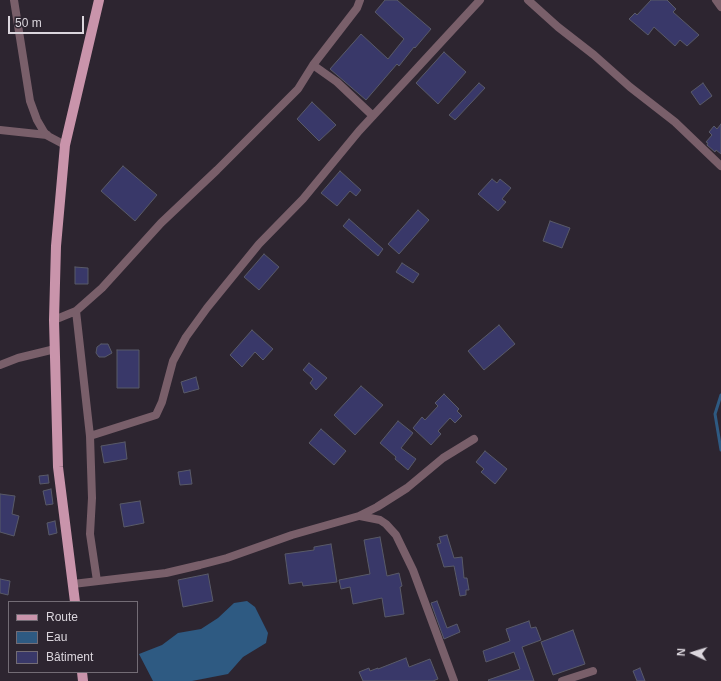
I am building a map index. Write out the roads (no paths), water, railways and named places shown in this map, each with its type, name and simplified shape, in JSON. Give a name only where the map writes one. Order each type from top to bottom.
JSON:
[{"type":"main road","points":[[75,601],[58,467],[54,320],[56,246],[65,145],[98,0]]},
{"type":"street","points":[[14,0],[30,101],[37,120],[46,134],[52,139],[65,145]]},
{"type":"street","points":[[54,320],[76,311],[102,288],[161,223],[217,170],[298,89],[313,64],[357,8],[360,0]]},
{"type":"street","points":[[90,436],[156,415],[162,402],[173,361],[186,337],[224,286],[254,250],[303,199],[327,168],[373,116],[480,0]]},
{"type":"street","points":[[528,0],[630,87],[675,122],[721,166]]},
{"type":"street","points":[[716,0],[721,7]]},
{"type":"street","points":[[313,64],[337,82],[373,116]]},
{"type":"street","points":[[0,130],[46,134]]},
{"type":"street","points":[[76,311],[90,436],[92,498],[90,534],[97,581]]},
{"type":"street","points":[[0,365],[18,358],[55,349]]},
{"type":"street","points":[[73,584],[166,573],[200,565],[227,558],[292,535],[359,516],[400,492],[443,458],[474,439]]},
{"type":"street","points":[[359,516],[380,520],[396,535],[413,570],[454,681]]},
{"type":"street","points":[[562,681],[593,671]]},
{"type":"water","points":[[247,601],[255,607],[268,633],[266,643],[243,657],[228,674],[192,681],[153,681],[139,654],[162,645],[178,633],[201,629],[218,618],[234,603]]},
{"type":"waterway","points":[[721,395],[715,414],[721,450]]}]
